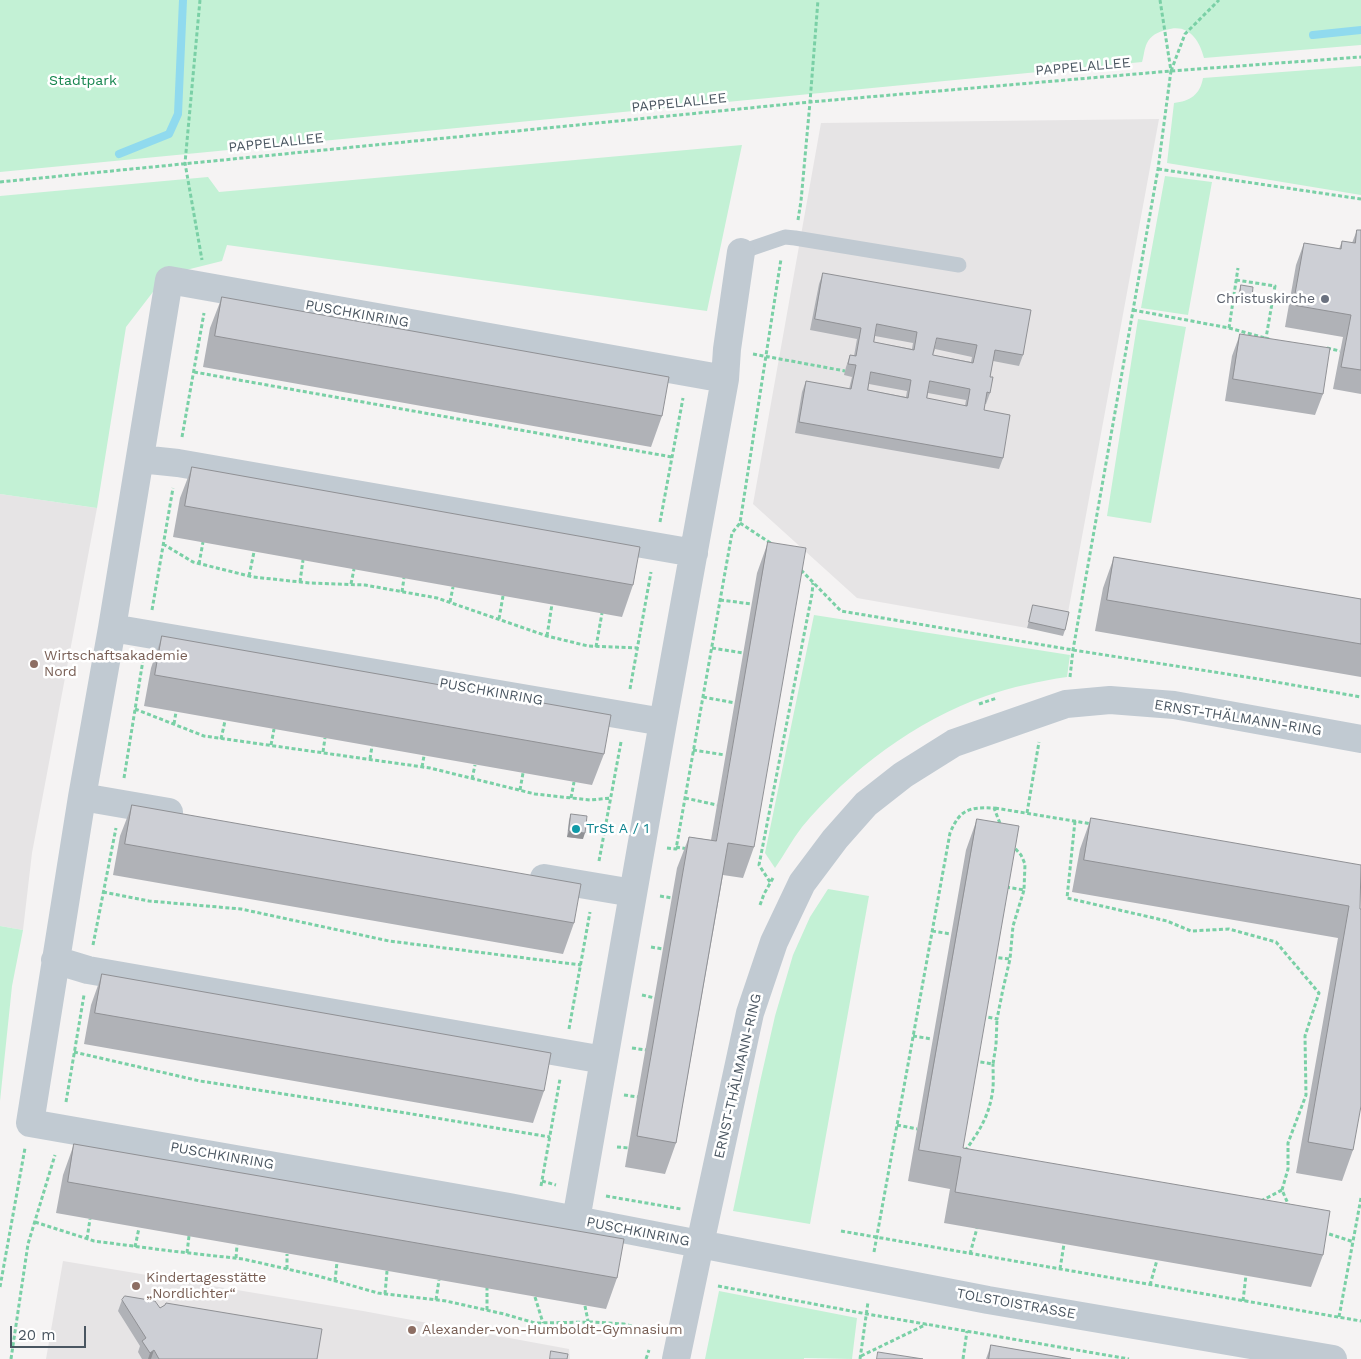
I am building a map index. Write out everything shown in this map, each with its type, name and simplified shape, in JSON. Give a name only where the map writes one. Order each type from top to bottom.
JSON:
[{"type":"street","name":"PUSCHKINRING","points":[[576,1220],[724,379],[742,252]]},
{"type":"street","name":"PUSCHKINRING","points":[[700,1244],[576,1220],[30,1123],[55,960],[169,280],[724,379]]},
{"type":"street","points":[[140,459],[694,552]]},
{"type":"street","name":"PUSCHKINRING","points":[[112,628],[663,722]]},
{"type":"street","name":"ERNST-THÄLMANN-RING","points":[[676,1359],[750,1013],[774,942],[802,883],[835,839],[866,804],[902,775],[954,743],[1066,704],[1110,700],[1174,705],[1361,739]]},
{"type":"street","points":[[82,797],[188,816]]},
{"type":"street","points":[[517,873],[634,893]]},
{"type":"street","points":[[55,960],[88,970],[604,1060]]},
{"type":"street","name":"TOLSTOISTRASSE","points":[[700,1244],[998,1302],[1333,1359]]},
{"type":"lane","points":[[742,252],[790,237],[959,265]]},
{"type":"path","points":[[11,1359],[28,1244],[61,1128],[88,970],[120,804],[147,634],[208,287],[185,163],[200,0]]},
{"type":"path","points":[[676,847],[732,533],[740,524],[766,356],[790,237],[801,201],[818,0]]},
{"type":"path","points":[[1160,0],[1171,71]]},
{"type":"path","points":[[1066,704],[1073,650],[1158,169],[1171,71],[1185,34],[1219,0]]},
{"type":"path","name":"PAPPELALLEE","points":[[0,182],[810,102],[1171,71],[1361,57]]},
{"type":"path","points":[[1158,169],[1361,198]]},
{"type":"path","points":[[1229,328],[1238,268]]},
{"type":"path","points":[[1236,280],[1275,286],[1266,338]]},
{"type":"path","points":[[1133,310],[1229,328],[1276,340]]},
{"type":"path","points":[[1322,348],[1340,350]]},
{"type":"path","points":[[727,349],[845,371]]},
{"type":"path","points":[[194,372],[672,457]]},
{"type":"path","points":[[536,1213],[686,372]]},
{"type":"path","points":[[740,524],[772,544]]},
{"type":"path","points":[[199,564],[203,542]]},
{"type":"path","points":[[163,544],[193,562],[249,576],[300,582],[365,585],[437,598],[547,636],[588,646],[638,648]]},
{"type":"path","points":[[249,576],[254,552]]},
{"type":"path","points":[[300,582],[303,560]]},
{"type":"path","points":[[351,584],[354,569]]},
{"type":"path","points":[[800,569],[841,611],[1361,697]]},
{"type":"path","points":[[402,592],[404,578]]},
{"type":"path","points":[[770,882],[759,865],[813,582]]},
{"type":"path","points":[[450,602],[453,587]]},
{"type":"path","points":[[499,619],[503,596]]},
{"type":"path","points":[[720,600],[752,604]]},
{"type":"path","points":[[547,636],[552,604]]},
{"type":"path","points":[[596,647],[602,613]]},
{"type":"path","points":[[712,648],[743,653]]},
{"type":"path","points":[[703,697],[734,703]]},
{"type":"path","points":[[135,709],[204,736],[422,767],[535,794],[590,800],[611,798]]},
{"type":"path","points":[[174,724],[176,712]]},
{"type":"path","points":[[222,739],[225,721]]},
{"type":"path","points":[[271,745],[274,729]]},
{"type":"path","points":[[1027,813],[1040,734]]},
{"type":"path","points":[[322,752],[325,738]]},
{"type":"path","points":[[370,759],[372,746]]},
{"type":"path","points":[[694,750],[726,755]]},
{"type":"path","points":[[422,767],[424,756]]},
{"type":"path","points":[[472,779],[475,764]]},
{"type":"path","points":[[520,790],[523,773]]},
{"type":"path","points":[[571,798],[574,782]]},
{"type":"path","points":[[685,798],[717,805]]},
{"type":"path","points":[[860,1358],[867,1314],[869,1277],[950,833],[955,821],[964,812],[976,807],[994,808],[1093,824]]},
{"type":"path","points":[[994,808],[1005,833]]},
{"type":"path","points":[[1074,821],[1067,898],[1167,921],[1190,932],[1229,929],[1276,942],[1319,993],[1305,1036],[1306,1095],[1288,1143],[1288,1169],[1282,1190],[1290,1208]]},
{"type":"path","points":[[965,1151],[986,1118],[993,1094],[993,1064],[997,1019],[1010,959],[1013,926],[1024,890],[1025,864],[1021,855],[1009,840]]},
{"type":"path","points":[[667,848],[676,849],[676,847],[692,850]]},
{"type":"path","points":[[1003,887],[1024,890]]},
{"type":"path","points":[[103,892],[149,901],[240,909],[389,941],[581,965]]},
{"type":"path","points":[[932,931],[951,934]]},
{"type":"path","points":[[990,957],[1010,959]]},
{"type":"path","points":[[980,1016],[997,1019]]},
{"type":"path","points":[[914,1036],[932,1039]]},
{"type":"path","points":[[74,1052],[200,1081],[550,1137]]},
{"type":"path","points":[[972,1061],[993,1064]]},
{"type":"path","points":[[0,1287],[30,1123]]},
{"type":"path","points":[[897,1125],[917,1129]]},
{"type":"path","points":[[610,1145],[629,1148]]},
{"type":"path","points":[[615,1155],[617,1146]]},
{"type":"path","points":[[956,1150],[965,1151],[968,1155]]},
{"type":"path","points":[[542,1181],[581,1191],[682,1209]]},
{"type":"path","points":[[608,1196],[609,1188]]},
{"type":"path","points":[[1258,1202],[1282,1190]]},
{"type":"path","points":[[1339,1317],[1361,1198]]},
{"type":"path","points":[[87,1239],[90,1219]]},
{"type":"path","points":[[35,1222],[94,1241],[236,1258],[287,1269],[378,1293],[446,1301],[535,1323],[588,1322],[624,1324],[653,1332]]},
{"type":"path","points":[[135,1247],[139,1228]]},
{"type":"path","points":[[970,1254],[976,1228]]},
{"type":"path","points":[[1318,1230],[1354,1242]]},
{"type":"path","points":[[841,1232],[1361,1321]]},
{"type":"path","points":[[187,1253],[189,1236]]},
{"type":"path","points":[[1060,1269],[1064,1244]]},
{"type":"path","points":[[236,1258],[237,1245]]},
{"type":"path","points":[[287,1254],[287,1269]]},
{"type":"path","points":[[1150,1285],[1157,1260]]},
{"type":"path","points":[[335,1281],[338,1262]]},
{"type":"path","points":[[385,1294],[386,1271]]},
{"type":"path","points":[[1243,1301],[1246,1275]]},
{"type":"path","points":[[436,1300],[439,1280]]},
{"type":"path","points":[[692,1281],[867,1314],[1129,1359]]},
{"type":"path","points":[[487,1288],[487,1310]]},
{"type":"path","points":[[535,1297],[543,1323]]},
{"type":"path","points":[[585,1306],[588,1322]]},
{"type":"path","points":[[860,1358],[927,1324]]},
{"type":"path","points":[[963,1359],[967,1331]]},
{"type":"shaded area","points":[[1159,119],[1067,618],[1031,611],[1027,628],[857,598],[753,504],[821,123]]},
{"type":"shaded area","name":"Wirtschaftsakademie Nord","points":[[0,494],[97,508],[32,853],[23,930],[0,926]]},
{"type":"shaded area","name":"Kindertagesstätte „Nordlichter“","points":[[63,1261],[363,1311],[569,1349],[570,1359],[46,1359]]},
{"type":"green space","name":"Stadtpark","points":[[0,0],[1361,0],[1361,45],[1204,58],[1196,39],[1191,34],[1174,28],[1155,34],[1149,40],[1142,62],[0,172]]},
{"type":"green space","points":[[1361,66],[1361,195],[1167,163],[1174,103],[1185,101],[1197,93],[1203,78]]},
{"type":"green space","points":[[742,145],[707,311],[227,245],[222,261],[166,275],[126,327],[97,508],[0,494],[0,196],[208,177],[219,192]]},
{"type":"green space","points":[[1165,176],[1212,182],[1188,315],[1141,308]]},
{"type":"green space","points":[[1138,319],[1186,327],[1151,523],[1107,516]]},
{"type":"green space","points":[[814,615],[1070,655],[1067,677],[1046,680],[986,696],[960,706],[909,733],[862,767],[821,806],[798,832],[775,868],[765,853]]},
{"type":"green space","points":[[828,889],[869,896],[810,1224],[733,1211],[775,1016],[793,955],[810,917]]},
{"type":"green space","points":[[0,926],[23,930],[12,986],[0,1101]]},
{"type":"green space","points":[[719,1291],[857,1318],[852,1359],[705,1359]]},
{"type":"building","name":"Christuskirche","points":[[1357,230],[1361,230],[1361,370],[1341,367],[1351,315],[1293,305],[1304,243],[1341,249],[1342,241],[1355,243]]},
{"type":"building","points":[[823,273],[1031,310],[1023,355],[995,350],[990,377],[993,377],[990,393],[987,392],[984,410],[1010,415],[1003,458],[799,422],[806,381],[851,389],[856,365],[848,364],[850,355],[856,356],[861,328],[815,319]],"holes":[[[877,324],[917,332],[914,350],[874,342]],[[937,338],[977,345],[973,363],[933,355]],[[871,372],[911,380],[908,398],[868,390]],[[930,381],[970,389],[967,406],[927,398]]]},
{"type":"building","points":[[1241,285],[1253,287],[1252,298],[1240,297]]},
{"type":"building","points":[[222,297],[669,377],[662,416],[215,336]]},
{"type":"building","points":[[1240,334],[1330,348],[1323,394],[1233,379]]},
{"type":"building","points":[[192,467],[640,547],[633,585],[185,506]]},
{"type":"building","points":[[768,542],[806,548],[754,847],[728,843],[676,1143],[637,1136],[689,837],[716,841]]},
{"type":"building","points":[[1114,557],[1361,599],[1361,644],[1107,600]]},
{"type":"building","points":[[1033,605],[1069,612],[1065,630],[1029,622]]},
{"type":"building","points":[[162,636],[611,715],[604,754],[155,675]]},
{"type":"building","points":[[132,805],[581,884],[574,923],[125,844]]},
{"type":"building","points":[[571,814],[587,816],[585,833],[569,831]]},
{"type":"building","points":[[1091,818],[1361,865],[1361,1106],[1353,1150],[1308,1142],[1349,906],[1084,860]]},
{"type":"building","points":[[977,819],[1019,826],[963,1148],[1330,1211],[1323,1255],[955,1192],[961,1157],[919,1150]]},
{"type":"building","points":[[102,974],[551,1053],[544,1091],[95,1013]]},
{"type":"building","points":[[74,1144],[624,1239],[617,1278],[68,1182]]},
{"type":"building","points":[[125,1296],[155,1301],[160,1308],[166,1303],[322,1329],[317,1359],[159,1359],[154,1350],[150,1353],[142,1341],[146,1338],[122,1300]]},
{"type":"building","points":[[991,1345],[1071,1359],[989,1359]]},
{"type":"building","points":[[551,1351],[568,1354],[567,1359],[550,1359]]},
{"type":"building","points":[[878,1352],[923,1359],[877,1359]]},
{"type":"waterway","points":[[119,154],[169,134],[178,114],[183,0]]},
{"type":"waterway","points":[[1313,35],[1361,30]]},
{"type":"place","name":"Christuskirche","points":[[1325,299]]},
{"type":"place","name":"Wirtschaftsakademie Nord","points":[[34,664]]},
{"type":"place","name":"TrSt A / 1","points":[[576,829]]},
{"type":"place","name":"Kindertagesstätte „Nordlichter“","points":[[136,1286]]},
{"type":"place","name":"Alexander-von-Humboldt-Gymnasium","points":[[412,1330]]}]
